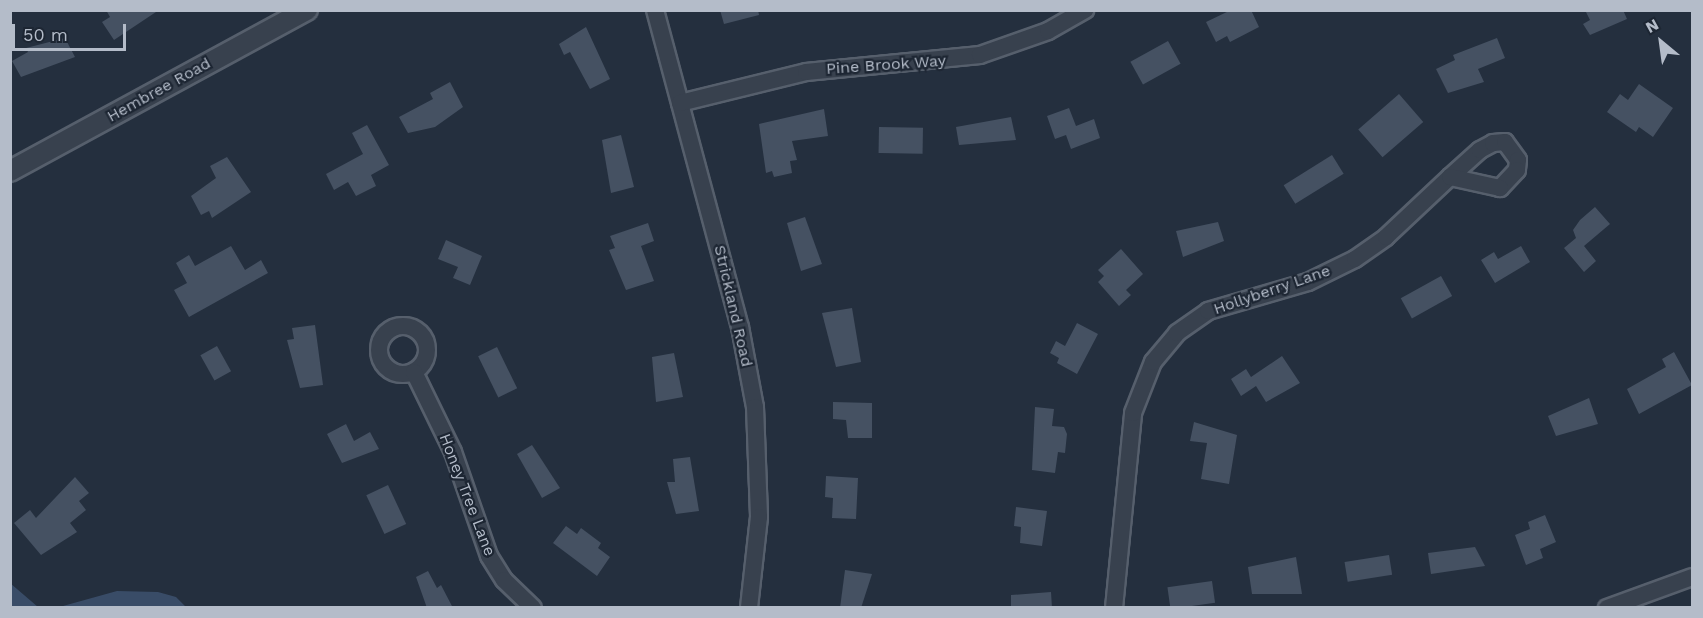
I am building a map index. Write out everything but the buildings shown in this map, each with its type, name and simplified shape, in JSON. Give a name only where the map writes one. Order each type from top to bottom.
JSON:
[{"type":"street","name":"Hembree Road","points":[[10,171],[308,10]]},
{"type":"street","name":"Strickland Road","points":[[655,10],[741,327],[755,407],[759,517],[749,608]]},
{"type":"street","name":"Pine Brook Way","points":[[680,103],[806,72],[980,55],[1047,31],[1085,10]]},
{"type":"street","name":"Hollyberry Lane","points":[[1114,608],[1133,413],[1153,362],[1178,333],[1208,311],[1308,282],[1355,259],[1450,177]]},
{"type":"street","name":"Honey Tree Lane","points":[[414,372],[453,452],[489,556],[504,580],[533,608]]},
{"type":"street","points":[[1607,608],[1692,577]]},
{"type":"water","points":[[10,583],[38,607],[11,607]]},
{"type":"water","points":[[117,591],[158,592],[176,597],[186,607],[38,607],[63,606]]}]
